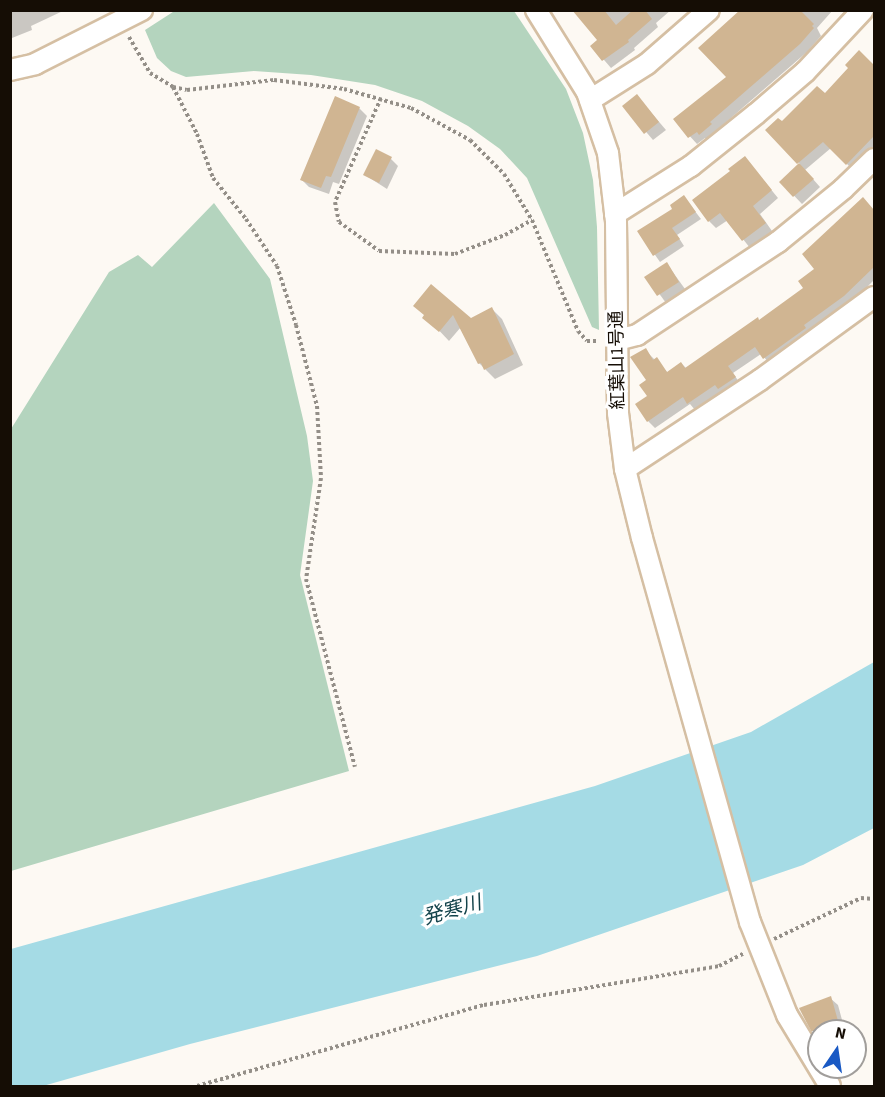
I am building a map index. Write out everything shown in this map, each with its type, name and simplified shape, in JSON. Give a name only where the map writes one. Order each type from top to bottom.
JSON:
[{"type":"street","points":[[10,70],[35,64],[142,10]]},
{"type":"street","name":"紅葉山1号通","points":[[536,10],[590,100],[608,153],[615,214],[608,341],[625,469],[642,538],[758,947],[787,1015],[830,1086]]},
{"type":"street","points":[[590,100],[647,64],[709,10]]},
{"type":"street","points":[[615,214],[692,166],[756,114],[805,72],[863,10]]},
{"type":"street","points":[[608,341],[637,335],[778,242],[874,159]]},
{"type":"street","points":[[625,469],[760,380],[874,297]]},
{"type":"path","points":[[121,22],[150,74],[173,87],[187,90],[274,80],[344,89],[411,108],[470,140],[504,174],[532,220],[578,331],[587,341],[608,341]]},
{"type":"path","points":[[173,87],[197,134],[213,178],[246,219],[277,266],[296,325],[317,406],[321,478],[306,579],[355,767]]},
{"type":"path","points":[[381,98],[335,202],[339,222],[379,251],[455,254],[505,234],[532,220]]},
{"type":"path","points":[[197,1086],[484,1005],[719,966],[861,897],[874,898]]},
{"type":"green space","points":[[176,10],[514,11],[566,89],[583,133],[593,180],[597,227],[599,330],[592,327],[527,178],[500,149],[468,126],[422,101],[375,85],[311,75],[254,71],[186,77],[171,71],[157,58],[145,30]]},
{"type":"green space","points":[[214,203],[270,279],[307,436],[313,481],[300,575],[349,771],[11,871],[11,429],[109,272],[138,255],[152,267]]},
{"type":"water","name":"発寒川","points":[[874,662],[874,828],[803,865],[537,956],[190,1044],[43,1086],[11,1086],[11,949],[595,786],[751,732]]},
{"type":"building","points":[[572,10],[604,10],[616,25],[633,10],[645,10],[652,19],[628,40],[629,42],[602,61],[590,46],[597,40]]},
{"type":"building","points":[[740,10],[800,10],[814,24],[812,26],[814,28],[800,44],[710,122],[712,124],[699,135],[697,132],[688,138],[673,119],[726,77],[698,48]]},
{"type":"building","points":[[859,50],[874,65],[874,136],[846,165],[823,142],[797,164],[765,130],[778,118],[782,121],[817,86],[825,93],[848,68],[845,65]]},
{"type":"building","points":[[637,94],[659,122],[644,134],[622,106]]},
{"type":"building","points":[[335,96],[360,107],[331,177],[326,176],[321,188],[300,180]]},
{"type":"building","points":[[376,149],[392,157],[379,183],[363,175]]},
{"type":"building","points":[[745,156],[772,190],[753,206],[766,223],[742,241],[720,213],[708,222],[692,200],[730,171],[728,169]]},
{"type":"building","points":[[799,163],[814,179],[793,197],[779,182]]},
{"type":"building","points":[[684,195],[696,212],[672,228],[680,239],[653,256],[637,231],[672,209],[670,205]]},
{"type":"building","points":[[863,197],[874,210],[874,267],[844,296],[804,325],[806,328],[763,359],[755,347],[728,366],[736,377],[718,389],[715,385],[687,404],[683,397],[647,422],[635,404],[647,396],[639,385],[646,380],[630,357],[646,348],[653,360],[657,357],[667,372],[681,362],[685,368],[758,317],[759,320],[803,288],[798,281],[814,269],[802,254]]},
{"type":"building","points":[[667,262],[679,282],[657,296],[644,277]]},
{"type":"building","points":[[431,284],[471,318],[492,307],[514,354],[484,370],[481,363],[478,364],[453,315],[439,332],[422,318],[424,315],[413,306]]},
{"type":"building","points":[[831,996],[837,1019],[807,1019],[807,1023],[799,1008]]}]
